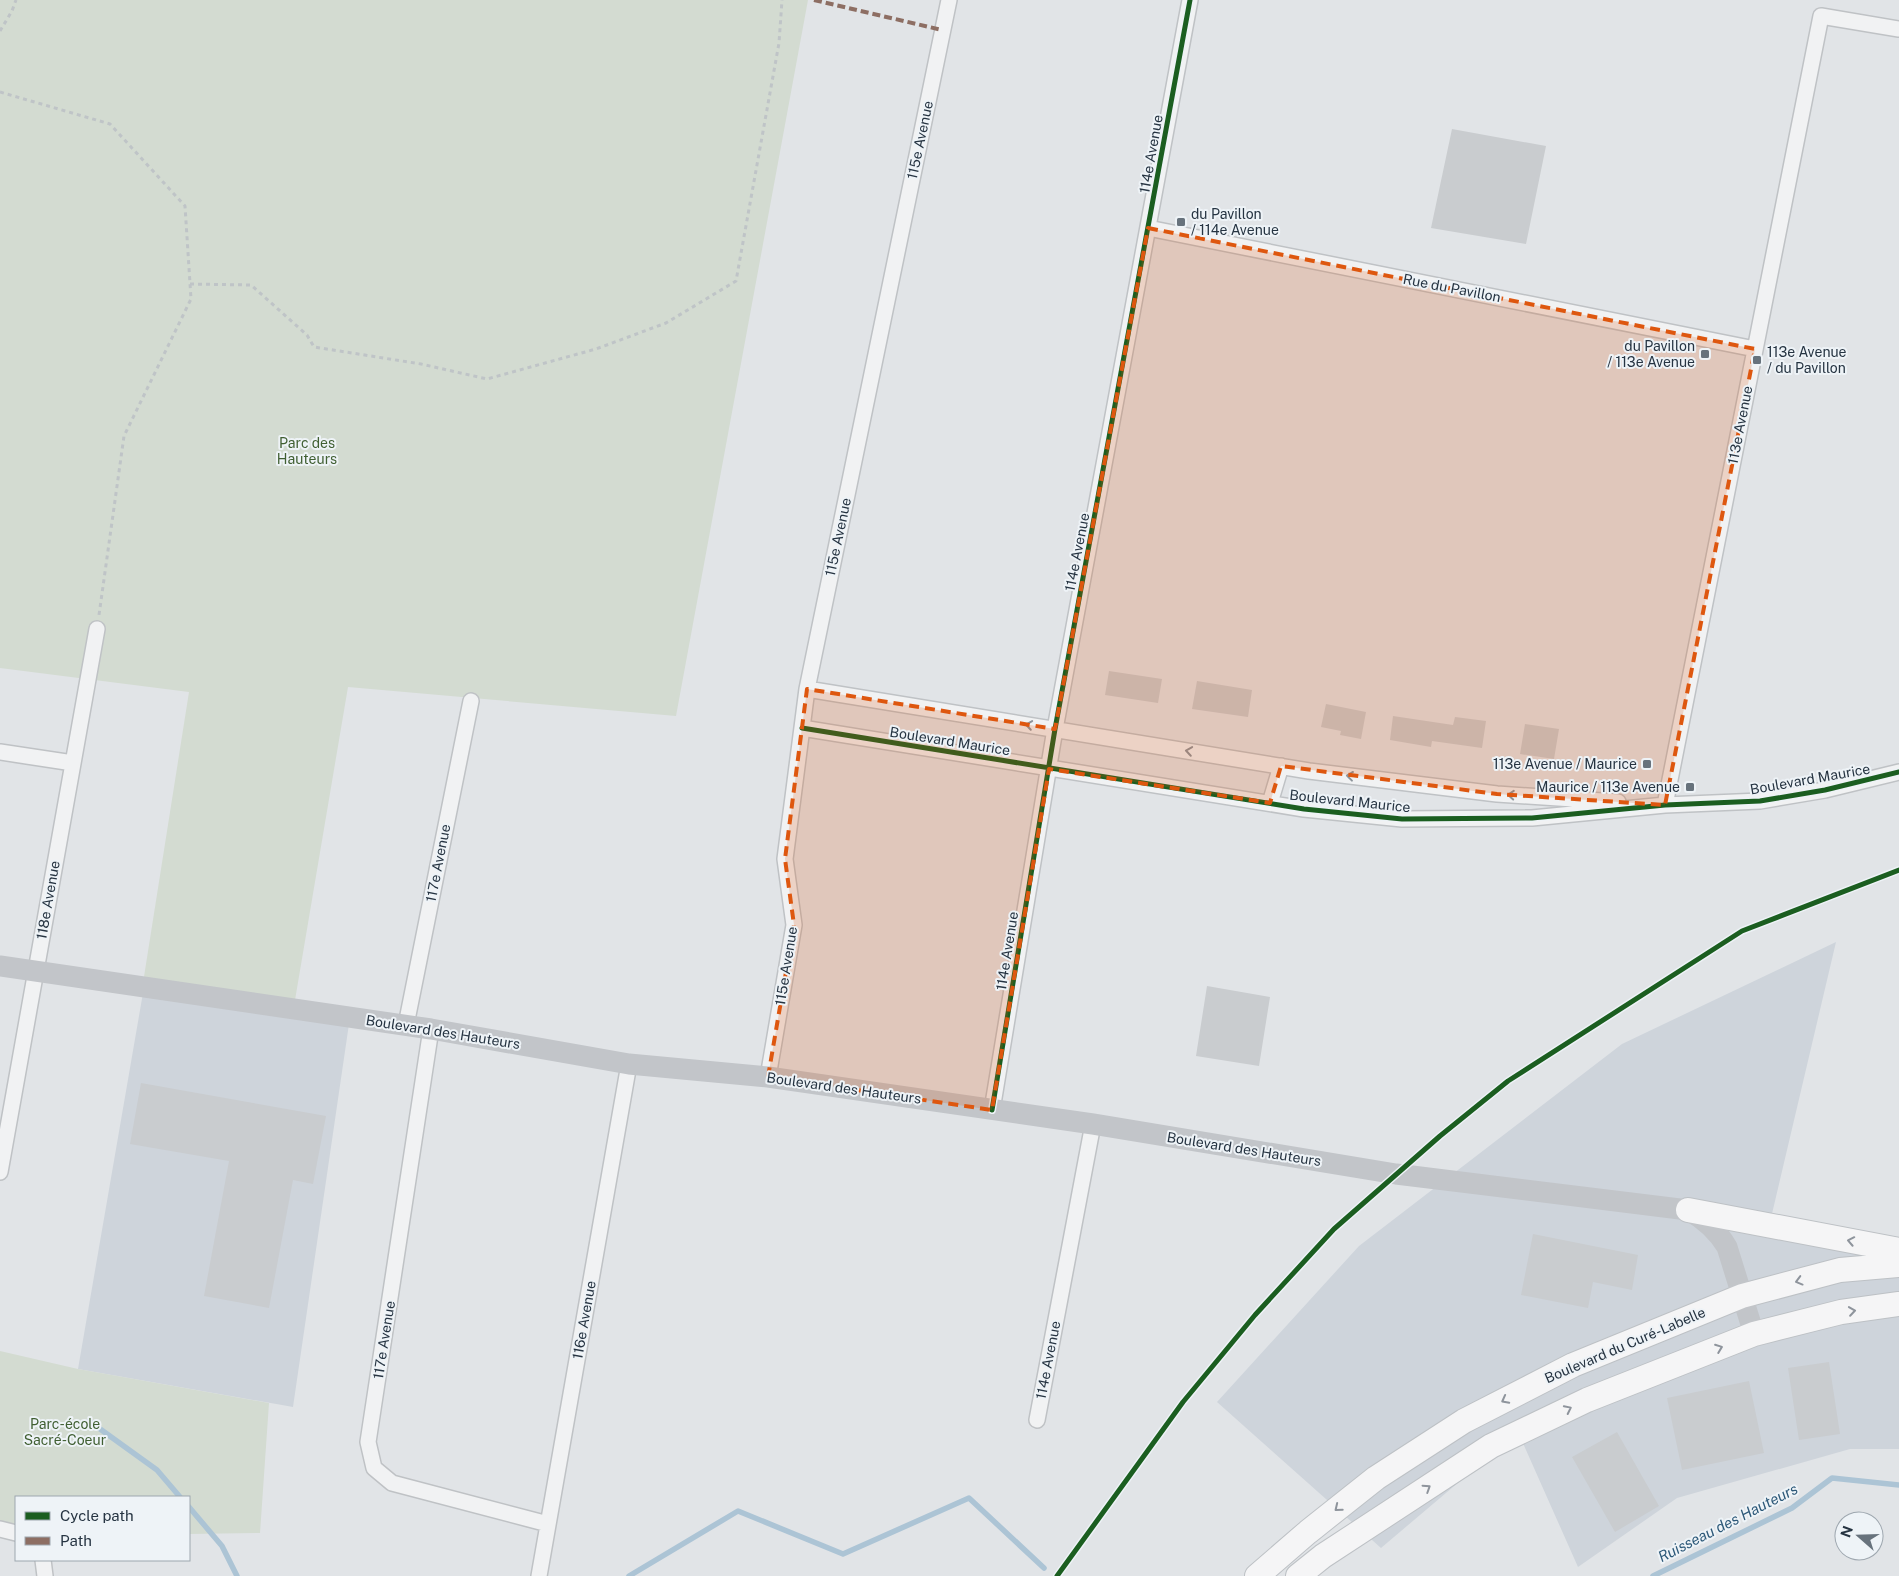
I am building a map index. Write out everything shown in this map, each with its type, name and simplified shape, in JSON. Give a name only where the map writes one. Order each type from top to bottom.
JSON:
[{"type":"main road","name":"Boulevard des Hauteurs","points":[[0,966],[432,1028],[629,1064],[768,1077],[1093,1124],[1396,1174],[1688,1210]]},
{"type":"main road","points":[[1688,1210],[1899,1250]]},
{"type":"main road","points":[[1688,1210],[1703,1219],[1720,1236],[1727,1247],[1754,1334]]},
{"type":"main road","name":"Boulevard du Curé-Labelle","points":[[1257,1576],[1308,1532],[1376,1478],[1464,1421],[1573,1365],[1742,1296],[1840,1270],[1899,1266]]},
{"type":"main road","points":[[1298,1576],[1323,1556],[1491,1446],[1587,1400],[1754,1334],[1840,1312],[1899,1304]]},
{"type":"street","name":"115e Avenue","points":[[768,1077],[794,925],[785,859],[807,690],[949,0]]},
{"type":"street","name":"114e Avenue","points":[[992,1110],[1055,729],[1190,0]]},
{"type":"street","name":"113e Avenue","points":[[1665,805],[1821,16],[1899,29]]},
{"type":"street","name":"Rue du Pavillon","points":[[1148,228],[1755,349]]},
{"type":"street","name":"118e Avenue","points":[[0,1172],[97,629]]},
{"type":"street","name":"Boulevard Maurice","points":[[807,690],[1281,766],[1496,794],[1665,805]]},
{"type":"street","name":"117e Avenue","points":[[406,1025],[471,701]]},
{"type":"street","name":"Boulevard Maurice","points":[[802,728],[1270,804],[1402,818],[1532,818],[1665,805],[1760,802],[1826,790],[1899,772]]},
{"type":"street","points":[[0,752],[73,763]]},
{"type":"street","name":"Boulevard Maurice","points":[[1270,804],[1281,766]]},
{"type":"street","name":"117e Avenue","points":[[432,1028],[368,1442],[374,1468],[392,1483],[548,1524]]},
{"type":"street","name":"116e Avenue","points":[[539,1576],[629,1064]]},
{"type":"street","name":"114e Avenue","points":[[1037,1420],[1093,1124]]},
{"type":"street","points":[[0,1530],[15,1534]]},
{"type":"street","points":[[43,1561],[45,1576]]},
{"type":"path","points":[[0,31],[16,0]]},
{"type":"path","points":[[190,284],[251,285],[306,334],[314,348],[421,364],[487,380],[596,349],[666,323],[736,281],[779,43],[782,0]]},
{"type":"path","points":[[0,92],[110,124],[186,206],[191,299],[124,436],[97,629]]},
{"type":"highlighted area","points":[[1148,228],[1755,349],[1665,805],[1497,794],[1281,766],[1270,803],[1049,769],[992,1110],[768,1077],[794,925],[785,859],[807,689],[1055,729]]},
{"type":"shaded area","points":[[1836,942],[1771,1218],[1899,1246],[1899,1449],[1850,1449],[1677,1498],[1578,1567],[1518,1432],[1381,1548],[1217,1402],[1359,1246],[1622,1044]]},
{"type":"shaded area","points":[[144,987],[350,1017],[293,1407],[78,1369]]},
{"type":"green space","name":"Parc des Hauteurs","points":[[0,0],[808,0],[676,716],[348,687],[294,1006],[143,983],[189,692],[0,668]]},
{"type":"green space","name":"Parc-école Sacré-Coeur","points":[[0,1351],[78,1369],[269,1403],[260,1533],[190,1534],[190,1496],[15,1496],[15,1533],[0,1529]]},
{"type":"building","points":[[1452,129],[1546,146],[1526,244],[1431,228]]},
{"type":"building","points":[[1109,671],[1162,679],[1158,703],[1105,695]]},
{"type":"building","points":[[1197,681],[1252,690],[1248,717],[1192,709]]},
{"type":"building","points":[[1326,704],[1366,712],[1361,739],[1340,735],[1341,731],[1321,727]]},
{"type":"building","points":[[1393,716],[1453,725],[1455,717],[1486,721],[1482,748],[1432,741],[1431,747],[1390,740]]},
{"type":"building","points":[[1525,724],[1559,729],[1554,759],[1520,754]]},
{"type":"building","points":[[1207,986],[1270,997],[1259,1066],[1196,1056]]},
{"type":"building","points":[[141,1083],[326,1116],[313,1184],[293,1180],[269,1308],[204,1296],[229,1161],[130,1144]]},
{"type":"building","points":[[1533,1234],[1638,1255],[1632,1290],[1593,1282],[1588,1308],[1521,1295]]},
{"type":"building","points":[[1829,1362],[1840,1434],[1799,1440],[1788,1368]]},
{"type":"building","points":[[1749,1381],[1764,1453],[1682,1470],[1667,1398]]},
{"type":"building","points":[[1617,1432],[1659,1506],[1615,1532],[1572,1457]]},
{"type":"waterway","points":[[89,1421],[157,1470],[179,1496]]},
{"type":"waterway","name":"Ruisseau des Hauteurs","points":[[1653,1576],[1792,1508],[1832,1478],[1899,1485]]},
{"type":"waterway","name":"Ruisseau des Hauteurs","points":[[629,1576],[738,1511],[843,1554],[969,1498],[1044,1568]]},
{"type":"waterway","points":[[190,1508],[222,1546],[237,1576]]},
{"type":"marked path","points":[[814,0],[942,30]]},
{"type":"cycle path","points":[[992,1110],[1055,729],[1190,0]]},
{"type":"cycle path","points":[[802,728],[1304,809],[1402,819],[1532,818],[1665,805],[1760,801],[1825,790],[1899,772]]},
{"type":"cycle path","points":[[1057,1576],[1183,1402],[1255,1315],[1334,1229],[1440,1136],[1508,1081],[1742,931],[1899,870]]},
{"type":"place","name":"du Pavillon / 114e Avenue","points":[[1181,222]]},
{"type":"place","name":"du Pavillon / 113e Avenue","points":[[1705,354]]},
{"type":"place","name":"113e Avenue / du Pavillon","points":[[1757,360]]},
{"type":"place","name":"113e Avenue / Maurice","points":[[1647,764]]},
{"type":"place","name":"Maurice / 113e Avenue","points":[[1690,787]]}]
